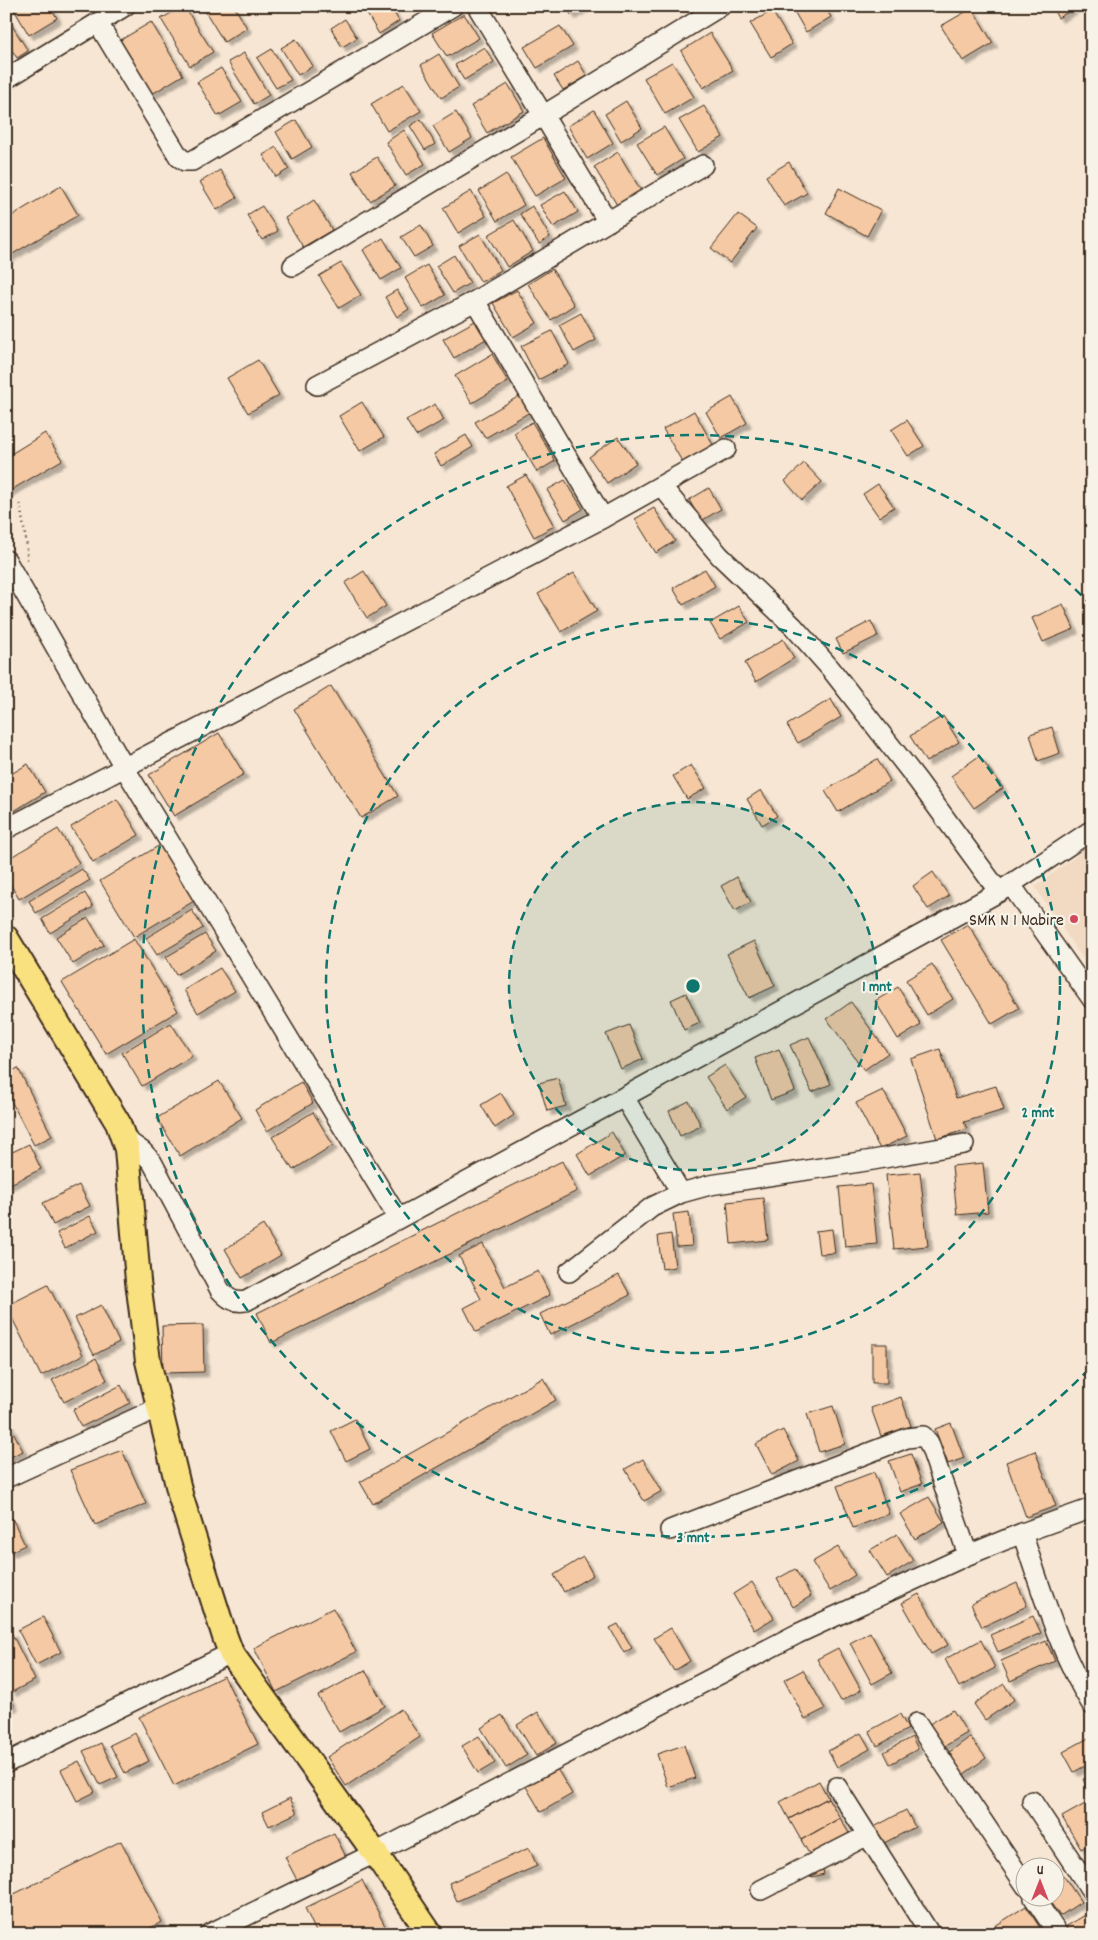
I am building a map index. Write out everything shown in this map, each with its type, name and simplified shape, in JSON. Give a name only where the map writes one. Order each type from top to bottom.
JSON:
[{"type":"main road","points":[[6,938],[118,1123],[125,1139],[138,1281],[148,1361],[181,1498],[216,1613],[231,1653],[375,1853],[430,1934]]},
{"type":"street","points":[[6,79],[125,6]]},
{"type":"street","points":[[98,22],[179,157],[187,162],[192,161],[453,6]]},
{"type":"street","points":[[477,6],[608,222]]},
{"type":"street","points":[[293,266],[721,6]]},
{"type":"street","points":[[317,385],[476,301],[704,165]]},
{"type":"street","points":[[476,301],[604,518]]},
{"type":"street","points":[[6,830],[604,518],[662,487],[726,449]]},
{"type":"street","points":[[662,487],[720,556],[793,626],[830,668],[1092,999]]},
{"type":"street","points":[[6,560],[124,767],[398,1218]]},
{"type":"street","points":[[125,1139],[142,1151],[152,1162],[220,1290],[235,1302],[246,1301],[1005,888],[1092,830]]},
{"type":"street","points":[[624,1097],[681,1193]]},
{"type":"street","points":[[569,1272],[652,1207],[681,1193],[710,1185],[964,1144]]},
{"type":"street","points":[[6,1478],[158,1408]]},
{"type":"street","points":[[670,1530],[912,1436],[923,1436],[929,1443],[968,1555]]},
{"type":"street","points":[[209,1934],[375,1853],[797,1634],[968,1555],[1092,1508]]},
{"type":"street","points":[[1022,1533],[1057,1634],[1067,1658],[1092,1705]]},
{"type":"street","points":[[6,1763],[231,1653]]},
{"type":"street","points":[[917,1723],[1016,1871]]},
{"type":"street","points":[[837,1787],[930,1934]]},
{"type":"street","points":[[1032,1801],[1092,1892]]},
{"type":"street","points":[[761,1890],[868,1835]]},
{"type":"street","points":[[1041,1908],[1058,1934]]},
{"type":"path","points":[[20,504],[27,547],[27,568],[21,584]]},
{"type":"shaded area","name":"SMK N 1 Nabire","points":[[1092,844],[1092,972],[1035,887]]},
{"type":"building","points":[[12,6],[50,6],[57,18],[29,35]]},
{"type":"building","points":[[183,6],[213,52],[190,66],[161,19]]},
{"type":"building","points":[[202,6],[234,6],[247,28],[224,42]]},
{"type":"building","points":[[379,6],[390,6],[399,21],[379,34],[367,14]]},
{"type":"building","points":[[566,6],[585,6],[571,15]]},
{"type":"building","points":[[791,6],[824,6],[831,17],[806,32]]},
{"type":"building","points":[[1051,6],[1078,6],[1058,18]]},
{"type":"building","points":[[972,8],[993,43],[963,61],[941,26]]},
{"type":"building","points":[[772,11],[792,44],[771,57],[750,23]]},
{"type":"building","points":[[464,14],[479,38],[447,57],[432,33]]},
{"type":"building","points":[[6,16],[28,51],[17,58],[6,41]]},
{"type":"building","points":[[345,19],[357,38],[342,47],[331,28]]},
{"type":"building","points":[[151,22],[183,75],[152,94],[119,41]]},
{"type":"building","points":[[560,26],[573,46],[537,68],[524,47]]},
{"type":"building","points":[[710,33],[733,70],[703,88],[681,51]]},
{"type":"building","points":[[296,39],[313,66],[298,75],[281,48]]},
{"type":"building","points":[[484,47],[494,62],[464,80],[455,65]]},
{"type":"building","points":[[272,49],[291,80],[276,88],[257,58]]},
{"type":"building","points":[[244,53],[269,95],[254,104],[228,62]]},
{"type":"building","points":[[439,54],[459,87],[441,98],[421,65]]},
{"type":"building","points":[[578,61],[587,76],[563,90],[554,76]]},
{"type":"building","points":[[672,62],[694,97],[665,114],[644,78]]},
{"type":"building","points":[[221,68],[242,102],[218,116],[197,82]]},
{"type":"building","points":[[404,84],[421,111],[387,131],[371,104]]},
{"type":"building","points":[[508,84],[524,111],[487,133],[471,106]]},
{"type":"building","points":[[626,101],[642,128],[621,141],[605,114]]},
{"type":"building","points":[[704,106],[723,137],[698,152],[679,120]]},
{"type":"building","points":[[594,110],[613,143],[587,159],[568,126]]},
{"type":"building","points":[[456,112],[472,138],[449,152],[433,126]]},
{"type":"building","points":[[421,119],[435,144],[425,150],[410,126]]},
{"type":"building","points":[[296,120],[312,147],[292,159],[276,132]]},
{"type":"building","points":[[664,127],[683,159],[657,175],[637,143]]},
{"type":"building","points":[[404,130],[425,164],[406,175],[386,142]]},
{"type":"building","points":[[543,138],[566,178],[535,196],[511,157]]},
{"type":"building","points":[[276,147],[289,169],[276,177],[263,155]]},
{"type":"building","points":[[618,152],[641,191],[617,205],[594,167]]},
{"type":"building","points":[[377,157],[395,186],[370,201],[352,172]]},
{"type":"building","points":[[789,162],[807,193],[784,206],[766,176]]},
{"type":"building","points":[[220,170],[237,198],[217,210],[200,182]]},
{"type":"building","points":[[506,174],[524,205],[497,221],[479,191]]},
{"type":"building","points":[[61,186],[78,215],[6,258],[6,216],[8,218]]},
{"type":"building","points":[[839,188],[881,210],[867,236],[826,213]]},
{"type":"building","points":[[471,191],[486,216],[458,233],[443,208]]},
{"type":"building","points":[[565,191],[578,212],[553,227],[540,205]]},
{"type":"building","points":[[314,200],[332,230],[303,247],[285,218]]},
{"type":"building","points":[[262,206],[278,231],[262,240],[247,215]]},
{"type":"building","points":[[532,206],[550,237],[539,244],[520,214]]},
{"type":"building","points":[[738,214],[757,228],[730,263],[711,248]]},
{"type":"building","points":[[514,220],[533,251],[507,267],[488,235]]},
{"type":"building","points":[[421,225],[433,246],[414,257],[401,237]]},
{"type":"building","points":[[480,234],[501,270],[481,282],[459,246]]},
{"type":"building","points":[[383,238],[401,268],[381,280],[363,250]]},
{"type":"building","points":[[454,255],[470,283],[453,293],[436,266]]},
{"type":"building","points":[[341,263],[361,295],[339,308],[319,276]]},
{"type":"building","points":[[427,265],[445,295],[423,308],[405,278]]},
{"type":"building","points":[[552,269],[574,305],[551,320],[528,284]]},
{"type":"building","points":[[397,290],[409,309],[397,317],[385,297]]},
{"type":"building","points":[[517,290],[537,323],[513,337],[493,303]]},
{"type":"building","points":[[581,313],[596,340],[574,352],[559,325]]},
{"type":"building","points":[[475,321],[486,339],[454,358],[443,339]]},
{"type":"building","points":[[552,331],[569,364],[538,380],[521,346]]},
{"type":"building","points":[[492,354],[508,382],[472,403],[455,376]]},
{"type":"building","points":[[258,360],[279,395],[248,413],[227,378]]},
{"type":"building","points":[[521,395],[530,412],[485,438],[475,422]]},
{"type":"building","points":[[732,397],[747,423],[721,438],[706,412]]},
{"type":"building","points":[[362,402],[384,437],[360,451],[339,416]]},
{"type":"building","points":[[435,404],[444,420],[416,436],[406,420]]},
{"type":"building","points":[[694,411],[713,445],[683,463],[663,429]]},
{"type":"building","points":[[907,420],[924,446],[908,456],[891,430]]},
{"type":"building","points":[[532,422],[555,461],[537,472],[514,433]]},
{"type":"building","points":[[45,433],[62,460],[6,493],[6,457]]},
{"type":"building","points":[[466,435],[473,447],[441,466],[434,454]]},
{"type":"building","points":[[618,437],[636,463],[607,483],[589,457]]},
{"type":"building","points":[[804,463],[822,482],[802,500],[785,481]]},
{"type":"building","points":[[526,475],[554,526],[534,537],[506,486]]},
{"type":"building","points":[[565,480],[583,509],[565,520],[547,490]]},
{"type":"building","points":[[878,484],[894,507],[879,517],[863,494]]},
{"type":"building","points":[[709,488],[721,509],[701,521],[689,500]]},
{"type":"building","points":[[654,508],[675,541],[656,553],[635,519]]},
{"type":"building","points":[[705,569],[715,586],[683,605],[673,588]]},
{"type":"building","points":[[364,571],[386,606],[367,618],[345,583]]},
{"type":"building","points":[[574,573],[597,611],[561,632],[538,594]]},
{"type":"building","points":[[1063,604],[1074,629],[1043,642],[1032,618]]},
{"type":"building","points":[[739,606],[749,622],[720,639],[710,623]]},
{"type":"building","points":[[871,621],[878,636],[843,653],[836,639]]},
{"type":"building","points":[[783,639],[794,658],[756,682],[745,663]]},
{"type":"building","points":[[331,686],[398,796],[361,818],[294,709]]},
{"type":"building","points":[[831,699],[841,717],[798,743],[787,725]]},
{"type":"building","points":[[943,716],[959,742],[926,762],[910,736]]},
{"type":"building","points":[[1052,727],[1060,753],[1038,761],[1030,734]]},
{"type":"building","points":[[219,733],[244,774],[174,816],[149,775]]},
{"type":"building","points":[[979,756],[1003,788],[974,808],[951,776]]},
{"type":"building","points":[[877,759],[890,781],[838,812],[825,791]]},
{"type":"building","points":[[28,764],[45,792],[6,816],[6,777]]},
{"type":"building","points":[[691,765],[706,788],[687,799],[673,776]]},
{"type":"building","points":[[761,790],[777,816],[762,825],[747,799]]},
{"type":"building","points":[[117,799],[139,835],[93,862],[71,827]]},
{"type":"building","points":[[58,829],[79,863],[19,899],[6,877],[6,860]]},
{"type":"building","points":[[160,845],[194,901],[134,937],[100,881]]},
{"type":"building","points":[[82,869],[90,880],[36,913],[29,901]]},
{"type":"building","points":[[933,872],[949,896],[928,909],[913,886]]},
{"type":"building","points":[[737,877],[751,902],[735,911],[721,886]]},
{"type":"building","points":[[85,893],[93,907],[50,933],[42,919]]},
{"type":"building","points":[[192,910],[203,928],[157,955],[146,938]]},
{"type":"building","points":[[88,918],[104,945],[73,964],[56,937]]},
{"type":"building","points":[[968,924],[1019,1008],[992,1024],[941,940]]},
{"type":"building","points":[[205,934],[216,951],[176,975],[166,957]]},
{"type":"building","points":[[134,939],[178,1011],[106,1054],[62,982]]},
{"type":"building","points":[[754,941],[775,986],[749,998],[727,954]]},
{"type":"building","points":[[932,964],[953,999],[927,1015],[906,980]]},
{"type":"building","points":[[220,968],[235,991],[198,1013],[184,990]]},
{"type":"building","points":[[898,987],[921,1025],[898,1039],[875,1001]]},
{"type":"building","points":[[686,993],[700,1023],[684,1030],[671,1000]]},
{"type":"building","points":[[851,1002],[888,1053],[864,1070],[827,1019]]},
{"type":"building","points":[[171,1023],[192,1056],[142,1086],[122,1053]]},
{"type":"building","points":[[629,1025],[643,1059],[621,1069],[606,1034]]},
{"type":"building","points":[[809,1037],[831,1084],[812,1092],[790,1045]]},
{"type":"building","points":[[779,1049],[795,1091],[771,1100],[755,1058]]},
{"type":"building","points":[[940,1049],[956,1098],[996,1086],[1004,1110],[964,1122],[967,1129],[937,1139],[911,1059]]},
{"type":"building","points":[[725,1065],[746,1097],[727,1109],[706,1077]]},
{"type":"building","points":[[18,1068],[52,1136],[34,1145],[6,1091],[6,1074]]},
{"type":"building","points":[[558,1078],[566,1106],[547,1111],[539,1083]]},
{"type":"building","points":[[219,1081],[242,1118],[180,1156],[157,1118]]},
{"type":"building","points":[[301,1082],[313,1103],[267,1131],[255,1110]]},
{"type":"building","points":[[883,1090],[907,1136],[880,1149],[856,1103]]},
{"type":"building","points":[[501,1093],[514,1115],[495,1128],[481,1105]]},
{"type":"building","points":[[689,1101],[701,1126],[680,1136],[669,1111]]},
{"type":"building","points":[[313,1112],[333,1145],[293,1170],[272,1137]]},
{"type":"building","points":[[612,1132],[625,1155],[590,1176],[577,1154]]},
{"type":"building","points":[[29,1144],[41,1169],[6,1186],[6,1155]]},
{"type":"building","points":[[562,1161],[577,1191],[271,1343],[257,1313]]},
{"type":"building","points":[[983,1163],[988,1212],[957,1215],[952,1166]]},
{"type":"building","points":[[920,1172],[928,1246],[894,1249],[886,1175]]},
{"type":"building","points":[[871,1184],[877,1244],[845,1247],[839,1187]]},
{"type":"building","points":[[79,1185],[90,1206],[53,1225],[43,1203]]},
{"type":"building","points":[[763,1198],[768,1240],[731,1244],[727,1202]]},
{"type":"building","points":[[689,1212],[692,1246],[677,1247],[673,1214]]},
{"type":"building","points":[[90,1216],[98,1231],[65,1248],[57,1233]]},
{"type":"building","points":[[263,1225],[281,1255],[242,1278],[225,1249]]},
{"type":"building","points":[[832,1229],[835,1253],[819,1254],[816,1231]]},
{"type":"building","points":[[671,1234],[675,1267],[662,1269],[658,1236]]},
{"type":"building","points":[[483,1244],[505,1287],[538,1271],[550,1295],[476,1332],[464,1308],[481,1299],[459,1256]]},
{"type":"building","points":[[619,1275],[630,1295],[550,1335],[540,1314]]},
{"type":"building","points":[[48,1285],[83,1355],[41,1376],[6,1306]]},
{"type":"building","points":[[101,1305],[119,1342],[94,1355],[75,1318]]},
{"type":"building","points":[[203,1325],[204,1372],[163,1373],[162,1326]]},
{"type":"building","points":[[872,1344],[887,1344],[887,1383],[872,1383]]},
{"type":"building","points":[[96,1358],[107,1380],[64,1402],[52,1380]]},
{"type":"building","points":[[543,1378],[556,1400],[373,1504],[360,1482]]},
{"type":"building","points":[[121,1385],[130,1403],[81,1427],[73,1410]]},
{"type":"building","points":[[901,1397],[911,1426],[881,1436],[871,1408]]},
{"type":"building","points":[[833,1406],[845,1444],[819,1452],[807,1414]]},
{"type":"building","points":[[6,1418],[23,1451],[6,1459]]},
{"type":"building","points":[[355,1419],[370,1449],[346,1461],[331,1431]]},
{"type":"building","points":[[951,1423],[964,1458],[948,1464],[935,1429]]},
{"type":"building","points":[[783,1430],[799,1461],[772,1475],[756,1444]]},
{"type":"building","points":[[122,1450],[146,1504],[95,1525],[70,1470]]},
{"type":"building","points":[[1035,1451],[1056,1506],[1026,1517],[1006,1462]]},
{"type":"building","points":[[911,1454],[922,1484],[900,1492],[889,1461]]},
{"type":"building","points":[[643,1459],[662,1491],[644,1501],[625,1469]]},
{"type":"building","points":[[1092,1462],[1092,1480],[1086,1463]]},
{"type":"building","points":[[874,1472],[889,1514],[853,1528],[837,1486]]},
{"type":"building","points":[[929,1497],[944,1522],[915,1539],[900,1514]]},
{"type":"building","points":[[12,1518],[25,1545],[10,1552],[6,1545],[6,1521]]},
{"type":"building","points":[[897,1534],[913,1561],[887,1577],[870,1550]]},
{"type":"building","points":[[838,1547],[855,1575],[830,1591],[812,1562]]},
{"type":"building","points":[[583,1557],[593,1575],[564,1592],[554,1575]]},
{"type":"building","points":[[795,1569],[811,1596],[793,1607],[777,1579]]},
{"type":"building","points":[[752,1582],[774,1618],[754,1630],[733,1594]]},
{"type":"building","points":[[1017,1583],[1027,1606],[982,1627],[971,1604]]},
{"type":"building","points":[[919,1594],[948,1645],[931,1654],[902,1603]]},
{"type":"building","points":[[333,1608],[356,1652],[276,1692],[254,1648]]},
{"type":"building","points":[[1033,1616],[1041,1633],[998,1652],[990,1635]]},
{"type":"building","points":[[43,1617],[61,1652],[36,1665],[18,1630]]},
{"type":"building","points":[[618,1624],[632,1648],[624,1653],[610,1628]]},
{"type":"building","points":[[671,1628],[690,1661],[674,1671],[654,1638]]},
{"type":"building","points":[[11,1632],[35,1680],[12,1692],[6,1680],[6,1634]]},
{"type":"building","points":[[870,1632],[892,1673],[872,1684],[850,1643]]},
{"type":"building","points":[[981,1640],[995,1668],[959,1687],[945,1659]]},
{"type":"building","points":[[1046,1641],[1055,1661],[1010,1681],[1001,1661]]},
{"type":"building","points":[[838,1648],[861,1690],[841,1701],[817,1659]]},
{"type":"building","points":[[365,1670],[385,1706],[339,1732],[318,1696]]},
{"type":"building","points":[[803,1670],[825,1709],[805,1719],[784,1680]]},
{"type":"building","points":[[224,1676],[258,1744],[174,1786],[139,1717]]},
{"type":"building","points":[[1004,1684],[1014,1700],[985,1720],[974,1704]]},
{"type":"building","points":[[6,1690],[14,1705],[6,1709]]},
{"type":"building","points":[[401,1709],[420,1737],[346,1786],[327,1757]]},
{"type":"building","points":[[953,1710],[967,1733],[940,1749],[926,1726]]},
{"type":"building","points":[[538,1712],[557,1743],[536,1756],[517,1725]]},
{"type":"building","points":[[900,1714],[908,1729],[877,1746],[869,1731]]},
{"type":"building","points":[[502,1715],[527,1755],[506,1768],[481,1728]]},
{"type":"building","points":[[135,1733],[149,1761],[125,1773],[110,1745]]},
{"type":"building","points":[[861,1733],[870,1749],[837,1767],[828,1751]]},
{"type":"building","points":[[479,1736],[495,1763],[478,1773],[462,1746]]},
{"type":"building","points":[[1092,1736],[1092,1762],[1074,1772],[1063,1752]]},
{"type":"building","points":[[912,1737],[918,1749],[890,1764],[884,1752]]},
{"type":"building","points":[[970,1737],[986,1758],[960,1777],[944,1756]]},
{"type":"building","points":[[101,1743],[118,1777],[100,1785],[83,1751]]},
{"type":"building","points":[[684,1745],[695,1778],[668,1787],[657,1754]]},
{"type":"building","points":[[79,1761],[95,1792],[77,1801],[61,1770]]},
{"type":"building","points":[[556,1767],[572,1794],[541,1812],[525,1785]]},
{"type":"building","points":[[1092,1775],[1092,1801],[1083,1779]]},
{"type":"building","points":[[819,1781],[828,1798],[789,1819],[780,1802]]},
{"type":"building","points":[[290,1798],[297,1813],[269,1826],[262,1812]]},
{"type":"building","points":[[828,1798],[840,1818],[801,1840],[789,1819]]},
{"type":"building","points":[[1085,1804],[1092,1816],[1092,1843],[1081,1849],[1062,1817]]},
{"type":"building","points":[[906,1810],[915,1827],[882,1844],[874,1827]]},
{"type":"building","points":[[840,1818],[850,1835],[811,1857],[801,1840]]},
{"type":"building","points":[[334,1833],[346,1857],[298,1882],[285,1857]]},
{"type":"building","points":[[121,1841],[162,1922],[138,1934],[6,1934],[6,1898]]},
{"type":"building","points":[[529,1848],[537,1866],[457,1901],[449,1883]]},
{"type":"building","points":[[822,1866],[824,1874],[812,1877],[810,1870]]},
{"type":"building","points":[[362,1880],[385,1926],[370,1934],[317,1934],[305,1908]]},
{"type":"building","points":[[1066,1880],[1081,1902],[1060,1916],[1054,1908],[1066,1908]]},
{"type":"building","points":[[1023,1908],[1027,1908],[1042,1931],[1037,1934],[1000,1934],[995,1926]]},
{"type":"building","points":[[1092,1911],[1092,1934],[1069,1934],[1065,1927]]},
{"type":"building","points":[[978,1929],[981,1934],[970,1934]]},
{"type":"place","name":"SMK N 1 Nabire","points":[[1074,919]]}]
